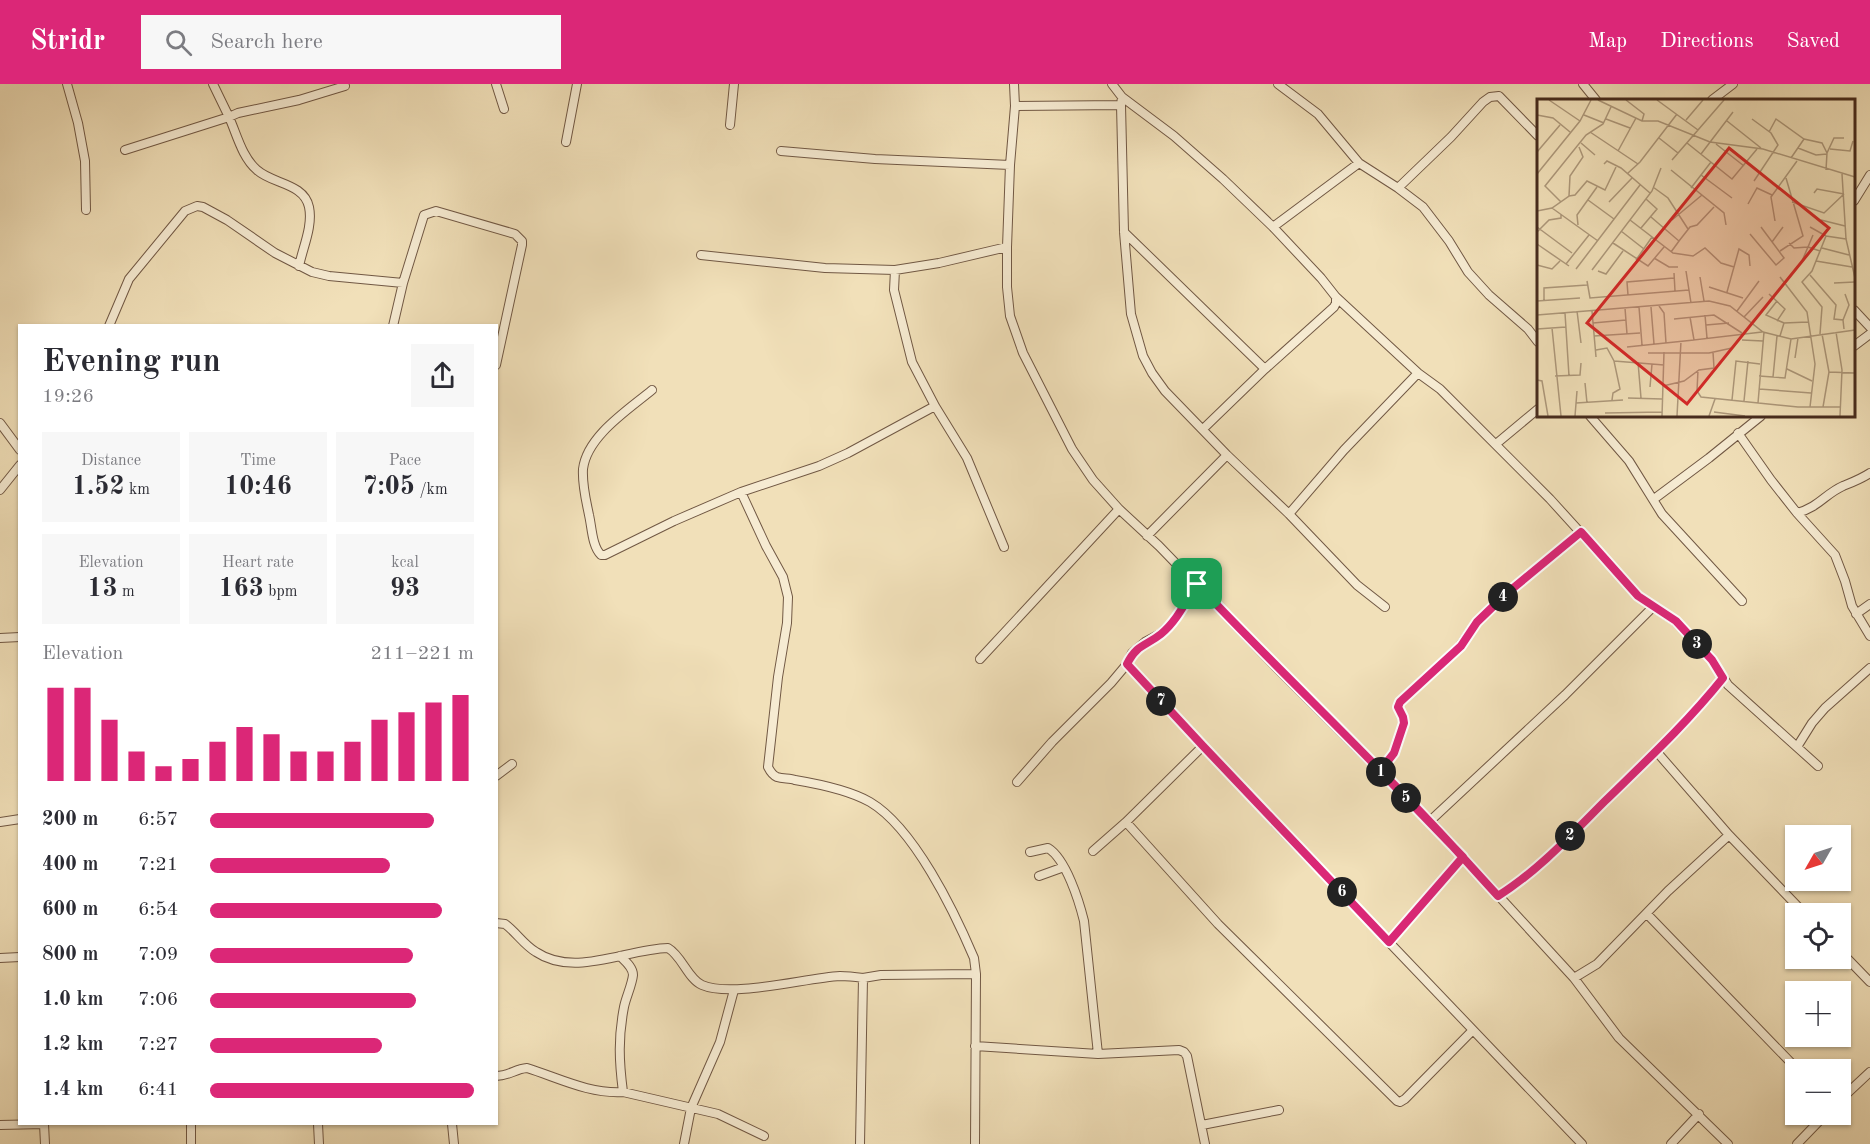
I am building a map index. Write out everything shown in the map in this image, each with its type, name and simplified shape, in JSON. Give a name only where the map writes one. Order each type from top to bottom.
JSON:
[{"type":"street","points":[[67,84],[78,123],[85,161],[86,210]]},
{"type":"street","points":[[213,84],[243,152],[256,169],[263,175],[303,194],[309,204],[310,224],[299,266]]},
{"type":"street","points":[[496,84],[504,109]]},
{"type":"street","points":[[566,142],[577,84]]},
{"type":"street","points":[[730,125],[734,84]]},
{"type":"street","points":[[1014,84],[1015,106],[1006,247],[1010,316],[1023,353],[1072,448],[1092,480],[1430,821],[1574,978],[1619,1038],[1728,1144]]},
{"type":"street","points":[[1112,84],[1122,101],[1174,136],[1274,227],[1336,297],[1418,373],[1440,389],[1581,532],[1638,596],[1676,621],[1712,660],[1728,685],[1818,766]]},
{"type":"street","points":[[1278,84],[1318,114],[1359,163],[1423,207],[1449,241],[1468,272],[1537,340]]},
{"type":"street","points":[[1583,84],[1595,99]]},
{"type":"street","points":[[1713,99],[1733,84]]},
{"type":"street","points":[[125,150],[238,113],[299,100],[345,86]]},
{"type":"street","points":[[1398,188],[1490,97],[1499,96],[1537,134]]},
{"type":"street","points":[[1015,106],[1122,101]]},
{"type":"street","points":[[1122,101],[1124,231],[1131,314],[1143,356],[1152,374],[1165,391],[1227,455],[1289,514],[1357,585],[1384,607]]},
{"type":"street","points":[[781,151],[875,159],[1010,165]]},
{"type":"street","points":[[1274,227],[1359,163]]},
{"type":"street","points":[[1855,199],[1870,176]]},
{"type":"street","points":[[110,324],[129,279],[185,211],[191,208],[203,207],[312,272],[329,276],[403,283]]},
{"type":"street","points":[[393,324],[422,219],[428,212],[436,211],[515,234],[519,236],[522,245],[498,356]]},
{"type":"street","points":[[1124,231],[1265,369]]},
{"type":"street","points":[[701,255],[825,268],[895,270],[939,263],[1006,247]]},
{"type":"street","points":[[895,270],[894,290],[912,362],[934,406],[967,458],[1004,547]]},
{"type":"street","points":[[1203,429],[1334,307],[1336,297]]},
{"type":"street","points":[[1855,311],[1870,327]]},
{"type":"street","points":[[1855,345],[1870,334]]},
{"type":"street","points":[[1289,514],[1344,450],[1418,373]]},
{"type":"street","points":[[652,390],[597,437],[585,460],[584,491],[598,553],[605,555],[674,521],[741,492],[819,466],[848,453],[934,406]]},
{"type":"street","points":[[1496,444],[1537,411]]},
{"type":"street","points":[[1591,417],[1622,453],[1662,514],[1742,601]]},
{"type":"street","points":[[1654,499],[1760,417]]},
{"type":"street","points":[[0,423],[18,447]]},
{"type":"street","points":[[1738,433],[1771,480],[1834,555],[1856,614],[1870,636]]},
{"type":"street","points":[[1148,536],[1227,455]]},
{"type":"street","points":[[0,490],[18,468]]},
{"type":"street","points":[[1797,513],[1809,510],[1843,486],[1870,473]]},
{"type":"street","points":[[741,492],[783,577],[788,597],[787,623],[768,767],[777,777],[846,792],[870,802],[902,830],[926,863],[974,958],[976,974],[975,1144]]},
{"type":"street","points":[[980,659],[1119,509]]},
{"type":"street","points":[[1380,771],[1394,753],[1401,732],[1404,721],[1398,707],[1400,702],[1461,646],[1477,622],[1506,594],[1581,532]]},
{"type":"street","points":[[1017,782],[1058,736],[1096,699],[1127,664],[1132,653],[1145,642],[1160,634],[1174,621],[1197,584]]},
{"type":"street","points":[[1856,614],[1870,604]]},
{"type":"street","points":[[1430,821],[1564,695],[1653,607]]},
{"type":"street","points":[[0,638],[18,637]]},
{"type":"street","points":[[1127,664],[1472,1031],[1582,1144]]},
{"type":"street","points":[[1797,747],[1818,715],[1870,668]]},
{"type":"street","points":[[1861,676],[1870,681]]},
{"type":"street","points":[[1498,896],[1511,888],[1555,849],[1682,726],[1723,678]]},
{"type":"street","points":[[1093,851],[1126,822],[1203,746]]},
{"type":"street","points":[[1656,751],[1729,835],[1794,903]]},
{"type":"street","points":[[498,775],[512,765]]},
{"type":"street","points":[[0,822],[18,819]]},
{"type":"street","points":[[1126,822],[1218,924],[1396,1101],[1400,1102],[1405,1099],[1472,1031]]},
{"type":"street","points":[[1574,978],[1597,964],[1668,891],[1729,835]]},
{"type":"street","points":[[1030,852],[1048,848],[1054,851],[1064,867],[1080,907],[1084,921],[1098,1054]]},
{"type":"street","points":[[1389,942],[1463,857]]},
{"type":"street","points":[[1039,876],[1064,867]]},
{"type":"street","points":[[1647,914],[1787,1059]]},
{"type":"street","points":[[498,923],[505,924],[534,951],[559,963],[570,964],[668,948],[674,951],[698,983],[734,990],[841,976],[863,978],[881,975],[976,974]]},
{"type":"street","points":[[620,956],[630,967],[633,975],[619,1032],[619,1063],[623,1092]]},
{"type":"street","points":[[0,958],[18,957]]},
{"type":"street","points":[[1851,962],[1870,982]]},
{"type":"street","points":[[860,1144],[863,978]]},
{"type":"street","points":[[684,1144],[691,1108],[720,1042],[734,990]]},
{"type":"street","points":[[975,1046],[1098,1054],[1179,1050],[1184,1052],[1187,1056],[1205,1144]]},
{"type":"street","points":[[498,1076],[505,1076],[527,1068],[578,1087],[610,1093],[623,1092],[726,1117],[764,1136]]},
{"type":"street","points":[[1851,1090],[1870,1072]]},
{"type":"street","points":[[1202,1125],[1279,1110]]},
{"type":"street","points":[[1671,1144],[1699,1114]]},
{"type":"street","points":[[0,1125],[18,1125]]},
{"type":"street","points":[[45,1125],[45,1144]]},
{"type":"street","points":[[191,1125],[191,1144]]},
{"type":"street","points":[[318,1125],[319,1144]]},
{"type":"street","points":[[452,1125],[454,1144]]},
{"type":"street","points":[[1797,1144],[1815,1125]]},
{"type":"route","points":[[1197,584],[1174,621],[1160,634],[1145,642],[1132,653],[1127,664],[1389,942],[1463,857],[1430,821],[1380,771],[1394,753],[1404,723],[1398,710],[1400,702],[1461,646],[1477,622],[1506,594],[1581,532],[1638,596],[1676,621],[1712,660],[1723,678],[1682,726],[1579,827],[1524,877],[1498,896],[1463,857],[1430,821],[1277,668],[1197,584]]}]
